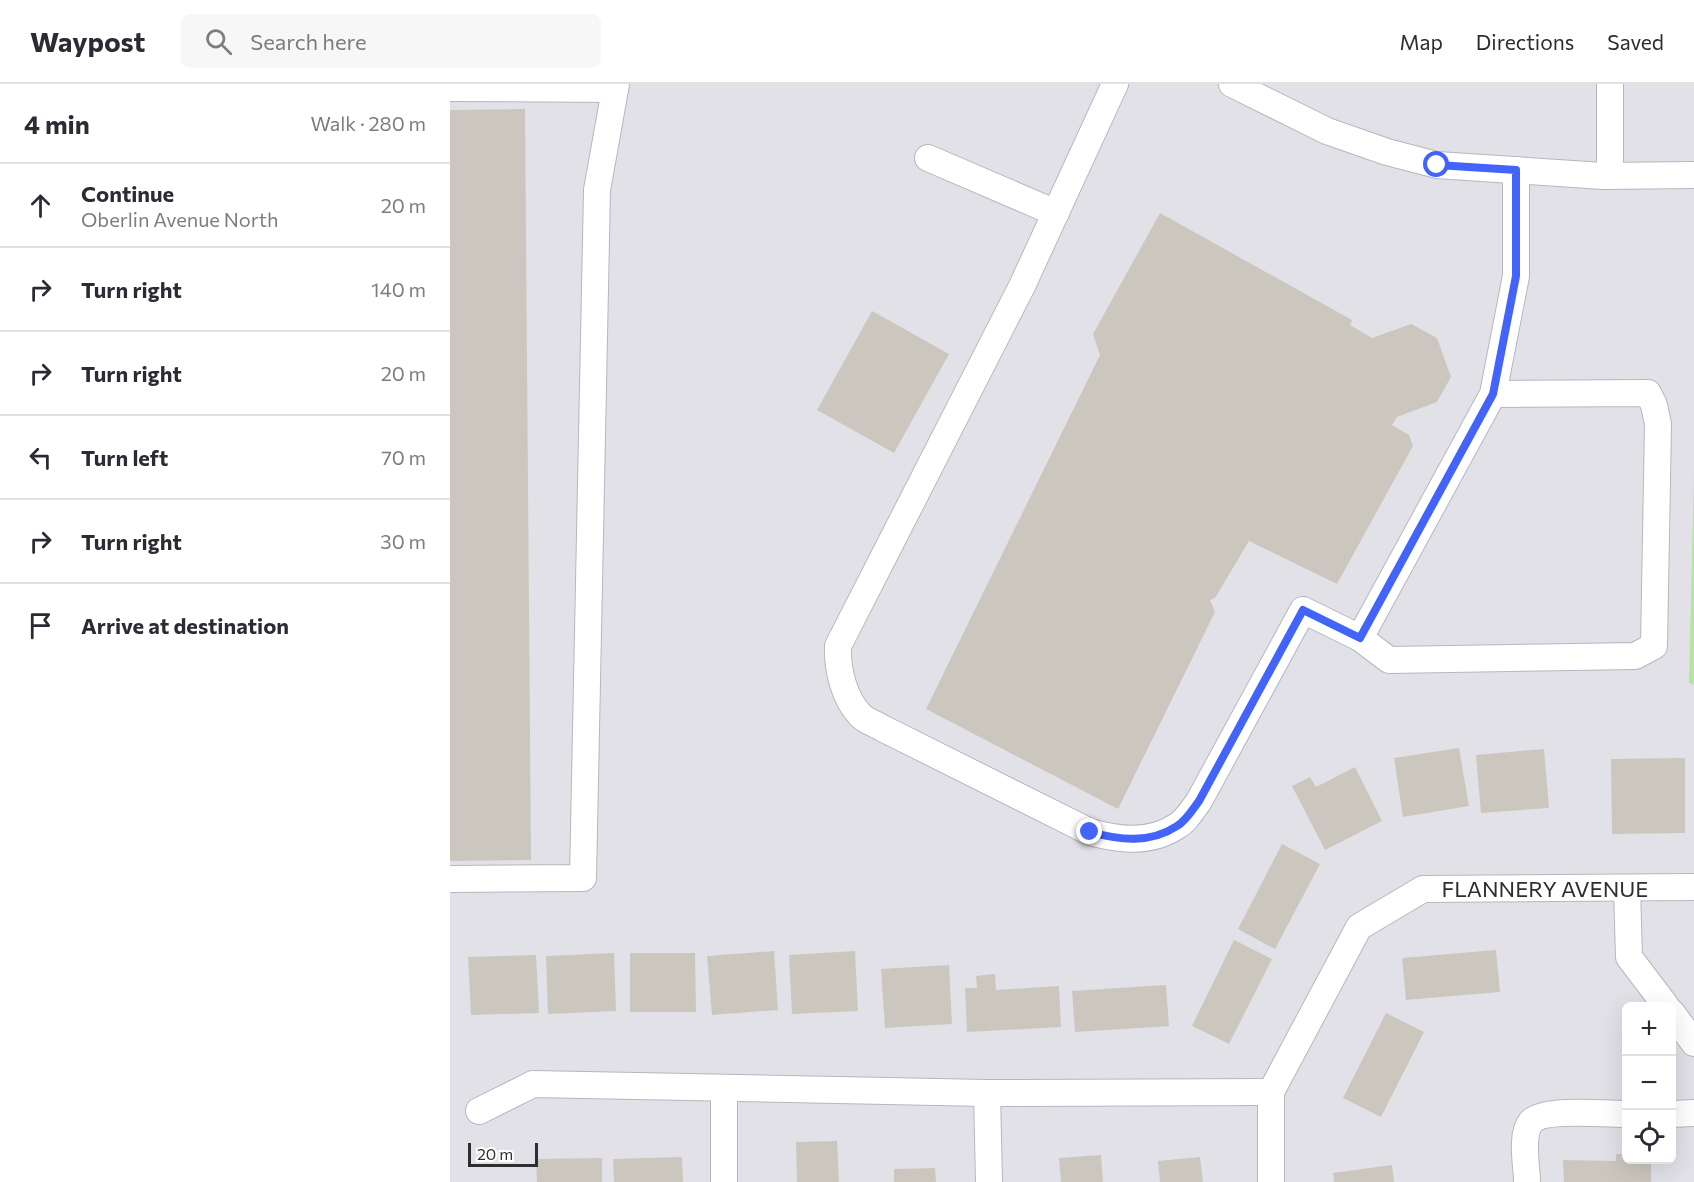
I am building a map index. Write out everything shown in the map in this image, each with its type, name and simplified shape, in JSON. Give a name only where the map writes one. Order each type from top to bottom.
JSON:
[{"type":"street","points":[[1115,84],[1022,286],[838,646],[837,668],[861,717],[1090,832],[1133,840],[1158,835],[1179,826],[1199,801],[1303,610],[1360,638],[1389,660],[1635,656],[1654,646],[1658,424],[1654,405],[1648,393],[1493,394]]},
{"type":"street","points":[[1232,84],[1327,131],[1387,152],[1437,165],[1610,175],[1694,175]]},
{"type":"street","points":[[1610,175],[1611,84]]},
{"type":"street","points":[[450,88],[615,87],[597,190],[583,878],[450,879]]},
{"type":"street","points":[[928,158],[1056,213]]},
{"type":"street","points":[[1360,638],[1493,394],[1516,276],[1516,170]]},
{"type":"street","name":"FLANNERY AVENUE","points":[[1271,1182],[1271,1092],[1359,927],[1423,889],[1694,887]]},
{"type":"street","points":[[1627,888],[1629,957],[1663,1002]]},
{"type":"street","points":[[1676,1020],[1694,1043]]},
{"type":"street","points":[[479,1111],[533,1084],[987,1093],[1271,1092]]},
{"type":"street","points":[[724,1089],[724,1182]]},
{"type":"street","points":[[987,1093],[989,1182]]},
{"type":"street","points":[[1676,1113],[1694,1113]]},
{"type":"street","points":[[1527,1182],[1526,1133],[1531,1122],[1544,1114],[1622,1114]]},
{"type":"shaded area","points":[[450,84],[1694,84],[1694,1182],[450,1182]]},
{"type":"green space","points":[[1694,472],[1694,685],[1689,683]]},
{"type":"building","points":[[525,109],[531,860],[450,861],[450,110]]},
{"type":"building","points":[[1160,213],[1352,320],[1350,325],[1372,338],[1411,324],[1437,338],[1451,377],[1437,402],[1397,417],[1392,425],[1409,435],[1413,446],[1337,584],[1249,541],[1215,598],[1210,600],[1215,612],[1118,809],[926,709],[1100,355],[1093,334]]},
{"type":"building","points":[[872,311],[949,354],[894,453],[817,410]]},
{"type":"building","points":[[1459,748],[1469,806],[1403,817],[1394,758]]},
{"type":"building","points":[[1544,749],[1549,808],[1481,813],[1476,755]]},
{"type":"building","points":[[1685,758],[1685,833],[1612,834],[1611,759]]},
{"type":"building","points":[[1355,767],[1382,821],[1325,850],[1292,786],[1310,777],[1316,787]]},
{"type":"building","points":[[1282,844],[1320,864],[1275,949],[1238,929]]},
{"type":"building","points":[[1234,940],[1272,959],[1229,1044],[1192,1026]]},
{"type":"building","points":[[1496,950],[1500,992],[1406,1000],[1402,958]]},
{"type":"building","points":[[774,951],[778,1010],[712,1015],[707,956]]},
{"type":"building","points":[[855,951],[858,1011],[792,1014],[789,955]]},
{"type":"building","points":[[614,953],[616,1011],[548,1014],[546,956]]},
{"type":"building","points":[[630,953],[695,953],[696,1012],[630,1012]]},
{"type":"building","points":[[536,955],[539,1013],[471,1015],[468,957]]},
{"type":"building","points":[[949,965],[952,1024],[885,1028],[881,969]]},
{"type":"building","points":[[995,974],[996,990],[1059,986],[1061,1027],[967,1032],[965,988],[977,988],[976,976]]},
{"type":"building","points":[[1166,985],[1169,1026],[1075,1032],[1072,991]]},
{"type":"building","points":[[1386,1013],[1424,1032],[1381,1117],[1343,1098]]},
{"type":"building","points":[[837,1141],[839,1182],[797,1182],[796,1142]]},
{"type":"building","points":[[1616,1154],[1622,1154],[1622,1164],[1651,1164],[1651,1182],[1564,1182],[1563,1160],[1616,1161]]},
{"type":"building","points":[[1101,1155],[1103,1182],[1061,1182],[1059,1158]]},
{"type":"building","points":[[682,1157],[683,1182],[614,1182],[613,1159]]},
{"type":"building","points":[[1200,1157],[1203,1182],[1160,1182],[1158,1161]]},
{"type":"building","points":[[602,1158],[602,1182],[537,1182],[536,1159]]},
{"type":"building","points":[[1392,1165],[1394,1182],[1334,1182],[1333,1173]]},
{"type":"building","points":[[935,1168],[936,1182],[894,1182],[894,1169]]},
{"type":"route","points":[[1090,832],[1133,840],[1158,835],[1179,826],[1199,801],[1303,610],[1360,638],[1493,394],[1516,276],[1516,170],[1437,165]]}]
